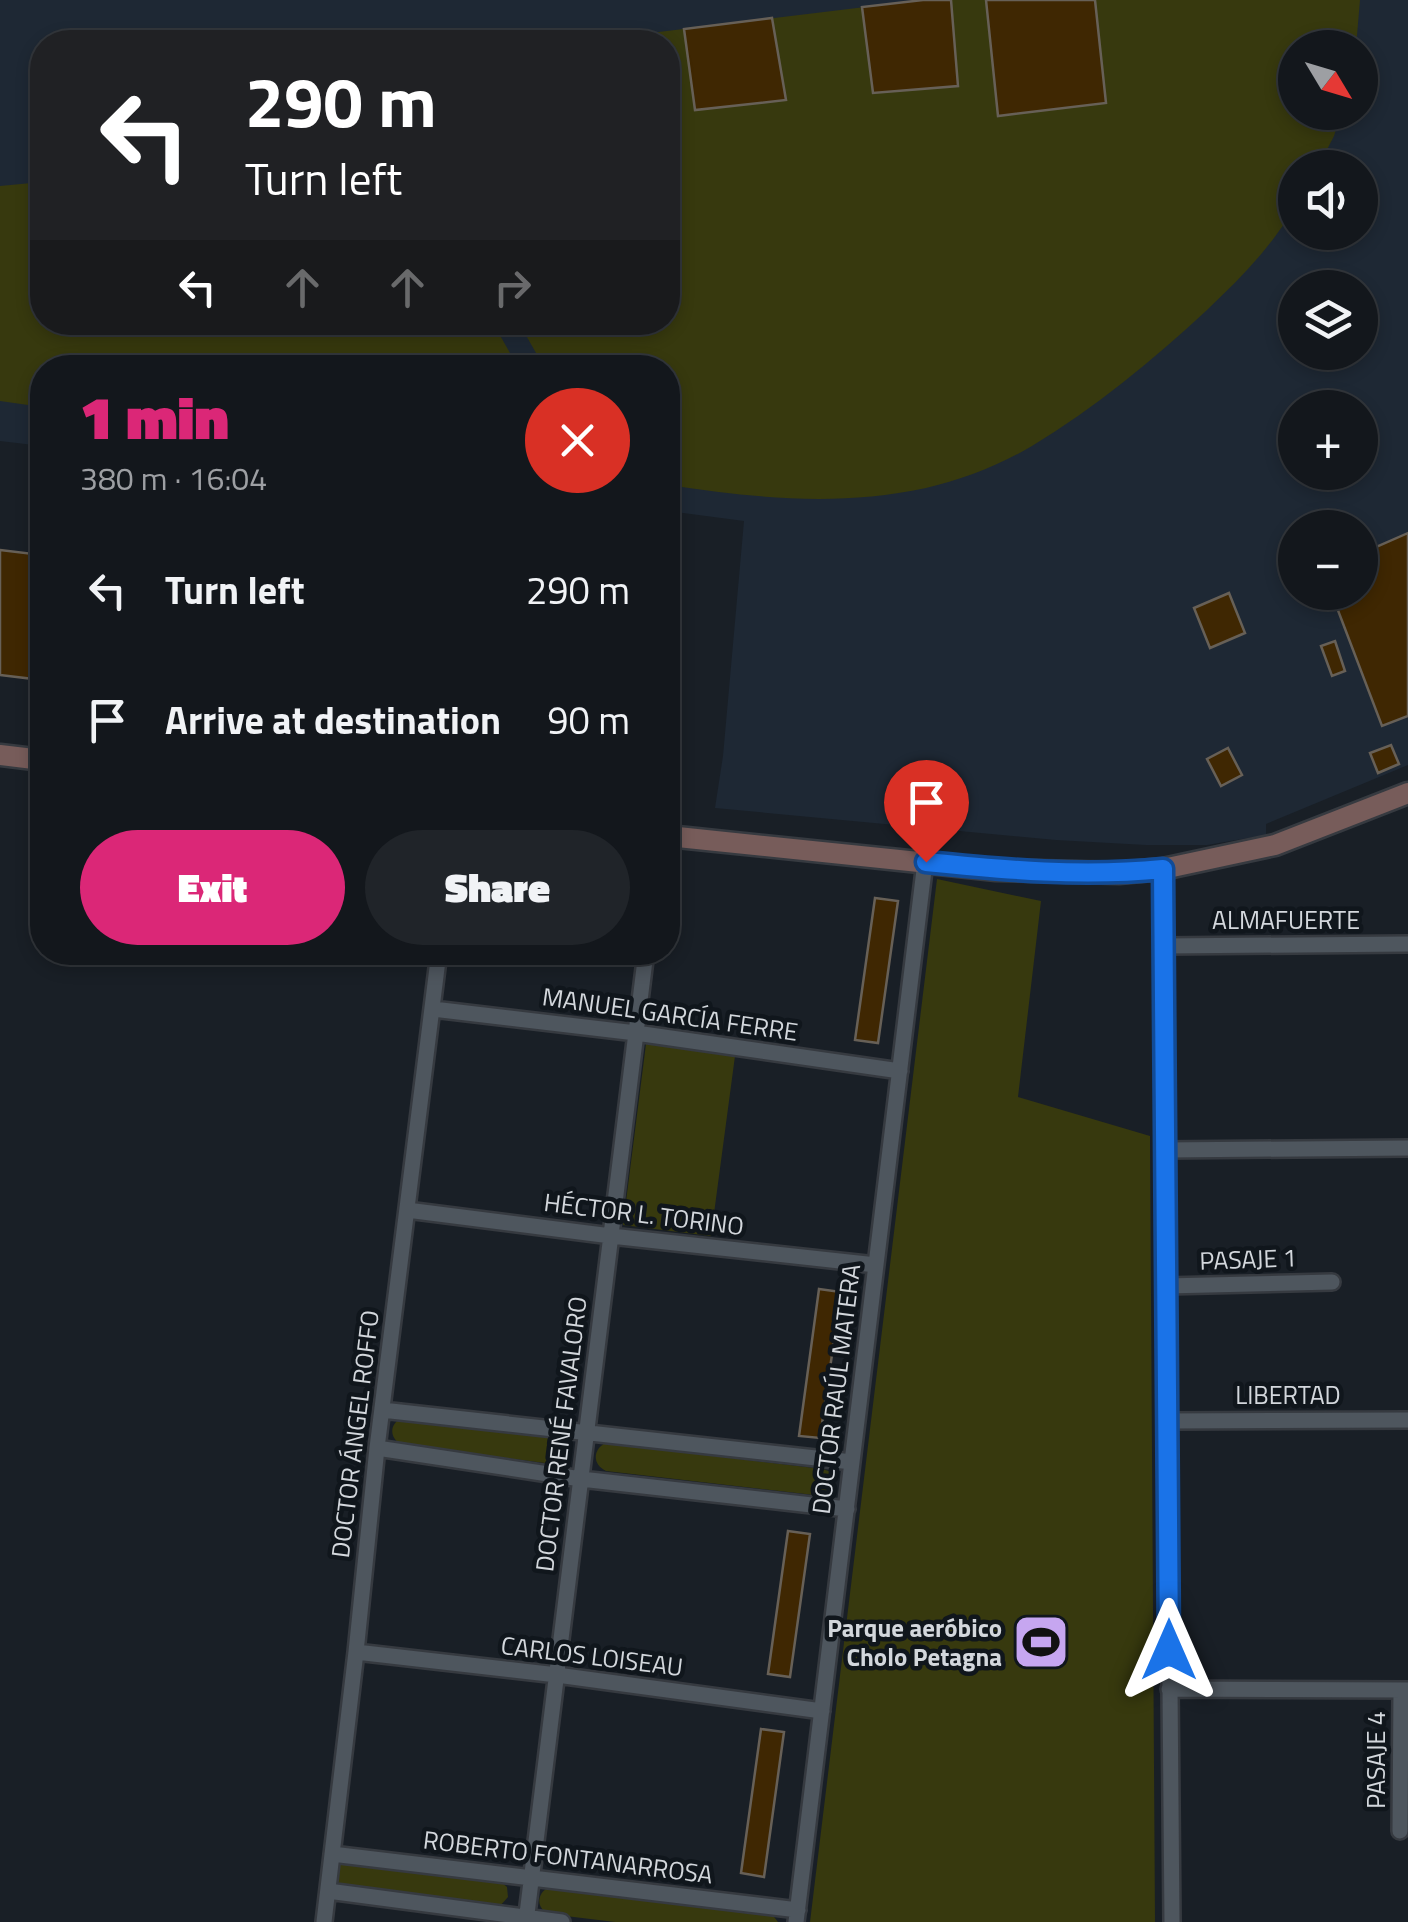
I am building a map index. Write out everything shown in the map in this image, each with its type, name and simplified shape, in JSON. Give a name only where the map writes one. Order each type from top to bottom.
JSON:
[{"type":"main road","points":[[0,755],[30,759]]},
{"type":"main road","points":[[680,837],[996,870],[1119,873],[1163,869],[1275,845],[1408,793]]},
{"type":"street","name":"DOCTOR RAÚL MATERA","points":[[797,1916],[926,862]]},
{"type":"street","points":[[1163,869],[1172,1922]]},
{"type":"street","name":"ALMAFUERTE","points":[[1164,946],[1408,944]]},
{"type":"street","name":"DOCTOR ÁNGEL ROFFO","points":[[324,1922],[377,1448],[438,965]]},
{"type":"street","name":"DOCTOR RENÉ FAVALORO","points":[[526,1920],[644,965]]},
{"type":"street","name":"MANUEL GARCÍA FERRE","points":[[433,1008],[900,1070]]},
{"type":"street","points":[[1165,1150],[1408,1148]]},
{"type":"street","name":"HÉCTOR L. TORINO","points":[[407,1210],[876,1265]]},
{"type":"street","name":"PASAJE 1","points":[[1166,1286],[1332,1282]]},
{"type":"street","points":[[382,1410],[852,1462]]},
{"type":"street","name":"LIBERTAD","points":[[1167,1420],[1408,1420]]},
{"type":"street","points":[[377,1448],[581,1480],[846,1509]]},
{"type":"street","name":"CARLOS LOISEAU","points":[[356,1652],[822,1711]]},
{"type":"street","points":[[1169,1689],[1405,1690]]},
{"type":"street","name":"PASAJE 4","points":[[1400,1830],[1405,1690]]},
{"type":"street","name":"ROBERTO FONTANARROSA","points":[[332,1854],[797,1916]]},
{"type":"street","points":[[328,1891],[562,1922]]},
{"type":"shaded area","points":[[0,0],[1408,0],[1408,765],[1266,824],[1266,835],[1207,845],[1056,840],[715,808],[744,521],[680,513],[680,355],[30,355],[30,445],[0,441]]},
{"type":"shaded area","points":[[923,0],[1360,0],[1357,30],[1278,30],[1278,130],[1336,130],[1327,150],[1278,150],[1278,232],[1207,310],[1145,365],[1078,416],[994,466],[940,485],[893,494],[828,499],[680,487],[680,355],[537,355],[526,335],[680,335],[680,30],[675,30]]},
{"type":"shaded area","points":[[30,183],[30,335],[500,335],[511,355],[30,355],[30,405],[0,401],[0,186]]},
{"type":"shaded area","points":[[937,879],[1041,901],[1018,1097],[1150,1136],[1155,1922],[810,1922]]},
{"type":"shaded area","points":[[646,1044],[735,1056],[711,1236],[623,1225]]},
{"type":"shaded area","points":[[402,1418],[553,1436],[564,1443],[565,1453],[553,1464],[402,1445],[392,1431]]},
{"type":"shaded area","points":[[605,1443],[823,1469],[831,1472],[835,1486],[823,1496],[606,1471],[598,1465],[596,1457]]},
{"type":"shaded area","points":[[345,1861],[500,1881],[507,1887],[508,1897],[500,1906],[342,1887],[336,1880],[338,1867]]},
{"type":"shaded area","points":[[549,1887],[771,1913],[778,1922],[615,1922],[549,1914],[539,1901]]},
{"type":"building","points":[[951,0],[958,86],[873,93],[862,7]]},
{"type":"building","points":[[986,0],[1095,0],[1106,103],[998,116]]},
{"type":"building","points":[[772,18],[786,100],[695,110],[684,29]]},
{"type":"building","points":[[1408,533],[1408,716],[1382,726],[1338,610],[1378,610],[1378,546]]},
{"type":"building","points":[[0,550],[30,554],[30,679],[0,675]]},
{"type":"building","points":[[1229,593],[1245,633],[1210,648],[1194,608]]},
{"type":"building","points":[[1335,641],[1345,671],[1332,676],[1321,646]]},
{"type":"building","points":[[1391,745],[1399,764],[1378,773],[1370,753]]},
{"type":"building","points":[[1228,748],[1242,775],[1221,786],[1207,759]]},
{"type":"building","points":[[875,898],[898,901],[878,1043],[855,1040]]},
{"type":"building","points":[[819,1289],[841,1292],[820,1438],[799,1436]]},
{"type":"building","points":[[788,1531],[810,1534],[790,1677],[768,1674]]},
{"type":"building","points":[[761,1729],[784,1732],[764,1877],[741,1873]]},
{"type":"place","name":"Parque aeróbico Cholo Petagna","points":[[1041,1642]]},
{"type":"route","points":[[926,862],[1066,873],[1163,869],[1169,1650]]}]
